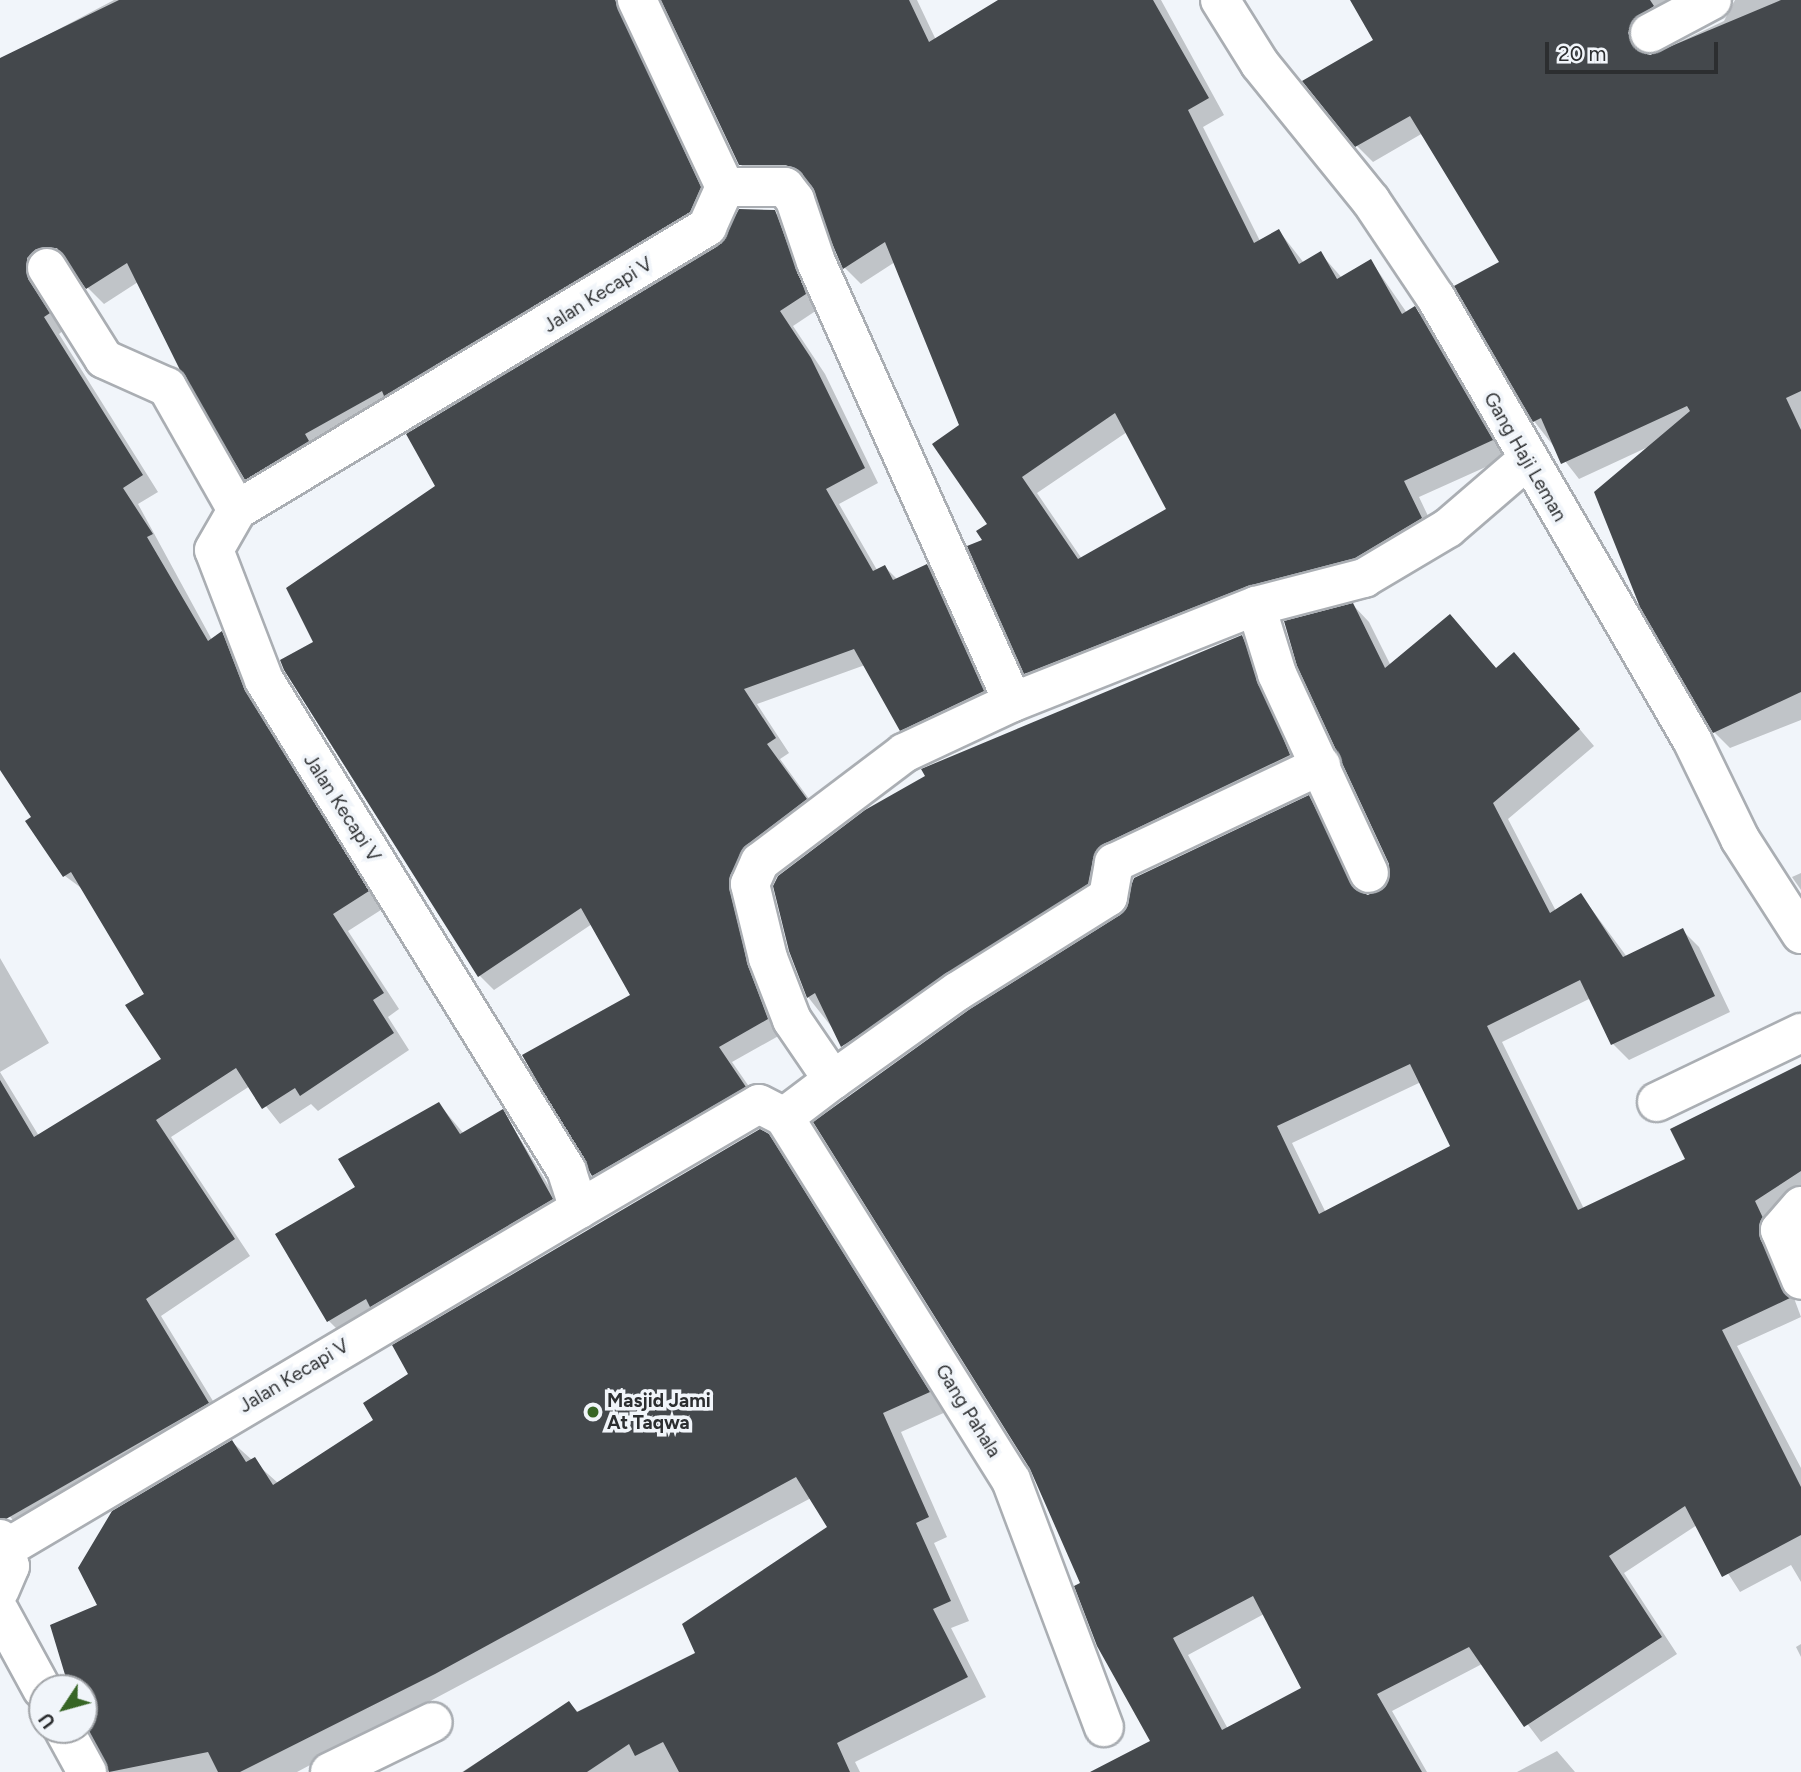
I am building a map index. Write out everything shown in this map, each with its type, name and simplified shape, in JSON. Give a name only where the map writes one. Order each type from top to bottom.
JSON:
[{"type":"street","points":[[637,0],[724,187],[785,187],[795,200],[816,262],[1013,702]]},
{"type":"street","name":"Gang Haji Leman","points":[[1220,0],[1260,64],[1404,248],[1526,461],[1692,740],[1740,839],[1801,934]]},
{"type":"street","points":[[1650,33],[1712,0]]},
{"type":"street","name":"Jalan Kecapi V","points":[[2,1544],[579,1209],[567,1171],[264,680],[214,550],[237,510],[706,227],[724,187]]},
{"type":"street","points":[[47,268],[104,359],[167,387],[237,510]]},
{"type":"street","points":[[833,1080],[792,1020],[768,958],[752,897],[755,873],[760,862],[904,753],[1013,702],[1256,606],[1364,578],[1448,528],[1526,461]]},
{"type":"street","points":[[1256,606],[1277,674],[1369,873]]},
{"type":"street","points":[[579,1209],[760,1104],[784,1117],[958,991],[1108,897],[1114,863],[1321,765]]},
{"type":"street","points":[[1657,1102],[1801,1033]]},
{"type":"street","name":"Gang Pahala","points":[[784,1117],[1011,1480],[1104,1727]]},
{"type":"street","points":[[1801,1206],[1780,1230],[1780,1244],[1801,1280]]},
{"type":"street","points":[[0,1590],[10,1566],[2,1544]]},
{"type":"street","points":[[0,1612],[34,1674]]},
{"type":"street","points":[[330,1772],[432,1721]]},
{"type":"street","points":[[72,1744],[87,1772]]},
{"type":"building","points":[[119,0],[615,0],[701,187],[690,212],[384,396],[382,391],[305,434],[309,441],[245,480],[180,370],[127,263],[86,289],[57,248],[36,249],[27,258],[28,279],[50,313],[44,317],[143,475],[123,488],[153,534],[147,537],[208,641],[222,631],[245,691],[369,891],[333,914],[384,993],[373,1000],[394,1033],[300,1096],[295,1088],[262,1109],[236,1068],[156,1120],[235,1239],[146,1299],[209,1403],[6,1519],[0,1518],[0,1080],[34,1137],[161,1059],[125,1005],[144,994],[71,872],[63,877],[25,821],[31,817],[0,770],[0,58]]},
{"type":"building","points":[[661,0],[909,0],[929,42],[998,0],[1153,0],[1209,98],[1188,110],[1254,243],[1279,229],[1299,264],[1321,251],[1337,279],[1371,259],[1402,314],[1415,306],[1493,440],[1404,481],[1422,518],[1355,558],[1248,586],[1024,674],[967,546],[982,540],[976,531],[987,524],[932,444],[959,425],[885,242],[843,269],[802,173],[786,165],[739,165]],"holes":[[[1115,413],[1166,509],[1078,559],[1022,477]]]},
{"type":"building","points":[[1350,0],[1650,0],[1654,6],[1632,21],[1628,33],[1638,51],[1650,55],[1781,0],[1801,0],[1801,391],[1786,398],[1801,430],[1801,692],[1713,733],[1640,607],[1594,492],[1690,411],[1687,406],[1561,464],[1541,418],[1533,422],[1454,286],[1499,262],[1410,116],[1355,147],[1302,81],[1373,40]]},
{"type":"building","points":[[739,209],[775,210],[806,294],[780,311],[811,358],[865,468],[826,489],[873,571],[885,565],[893,580],[927,564],[984,691],[900,731],[854,649],[744,689],[776,738],[767,744],[807,799],[747,845],[730,876],[747,963],[768,1019],[719,1047],[746,1087],[592,1176],[522,1055],[630,995],[581,908],[478,977],[284,670],[280,660],[313,642],[286,588],[435,486],[406,434],[718,246]]},
{"type":"building","points":[[1353,603],[1385,668],[1450,614],[1496,668],[1514,652],[1580,729],[1493,803],[1550,913],[1581,893],[1623,957],[1683,928],[1715,996],[1611,1045],[1580,980],[1487,1026],[1578,1210],[1685,1159],[1670,1129],[1801,1064],[1801,1171],[1755,1201],[1763,1218],[1760,1238],[1790,1298],[1722,1330],[1801,1487],[1801,1535],[1722,1577],[1685,1506],[1609,1556],[1662,1637],[1524,1727],[1469,1647],[1377,1694],[1422,1772],[1090,1772],[1150,1741],[1097,1646],[1074,1586],[1080,1583],[1030,1469],[813,1122],[970,1009],[1120,915],[1134,878],[1309,795],[1356,890],[1368,895],[1386,886],[1389,864],[1297,666],[1284,621]],"holes":[[[1410,1064],[1450,1146],[1319,1214],[1277,1126]],[[1253,1596],[1301,1688],[1222,1730],[1173,1638]]]},
{"type":"building","points":[[1242,635],[1290,755],[1104,844],[1093,859],[1088,884],[841,1047],[815,993],[807,998],[789,951],[773,886],[778,876],[865,810],[925,776],[921,769]]},
{"type":"building","points":[[439,1102],[460,1134],[503,1109],[553,1199],[370,1307],[366,1299],[327,1322],[275,1234],[355,1187],[338,1159]]},
{"type":"building","points":[[760,1129],[769,1134],[930,1392],[883,1413],[929,1517],[916,1523],[951,1601],[933,1609],[968,1677],[837,1743],[850,1772],[679,1772],[663,1742],[635,1756],[629,1744],[587,1772],[463,1772],[569,1701],[577,1712],[695,1653],[682,1624],[827,1527],[796,1477],[435,1674],[240,1772],[218,1772],[208,1752],[109,1772],[95,1744],[98,1744],[98,1674],[65,1674],[50,1625],[97,1605],[78,1568],[112,1511],[232,1440],[246,1462],[255,1457],[273,1485],[373,1420],[363,1403],[408,1374],[392,1345]]},
{"type":"place","name":"Masjid Jami At Taqwa","points":[[593,1412]]}]
